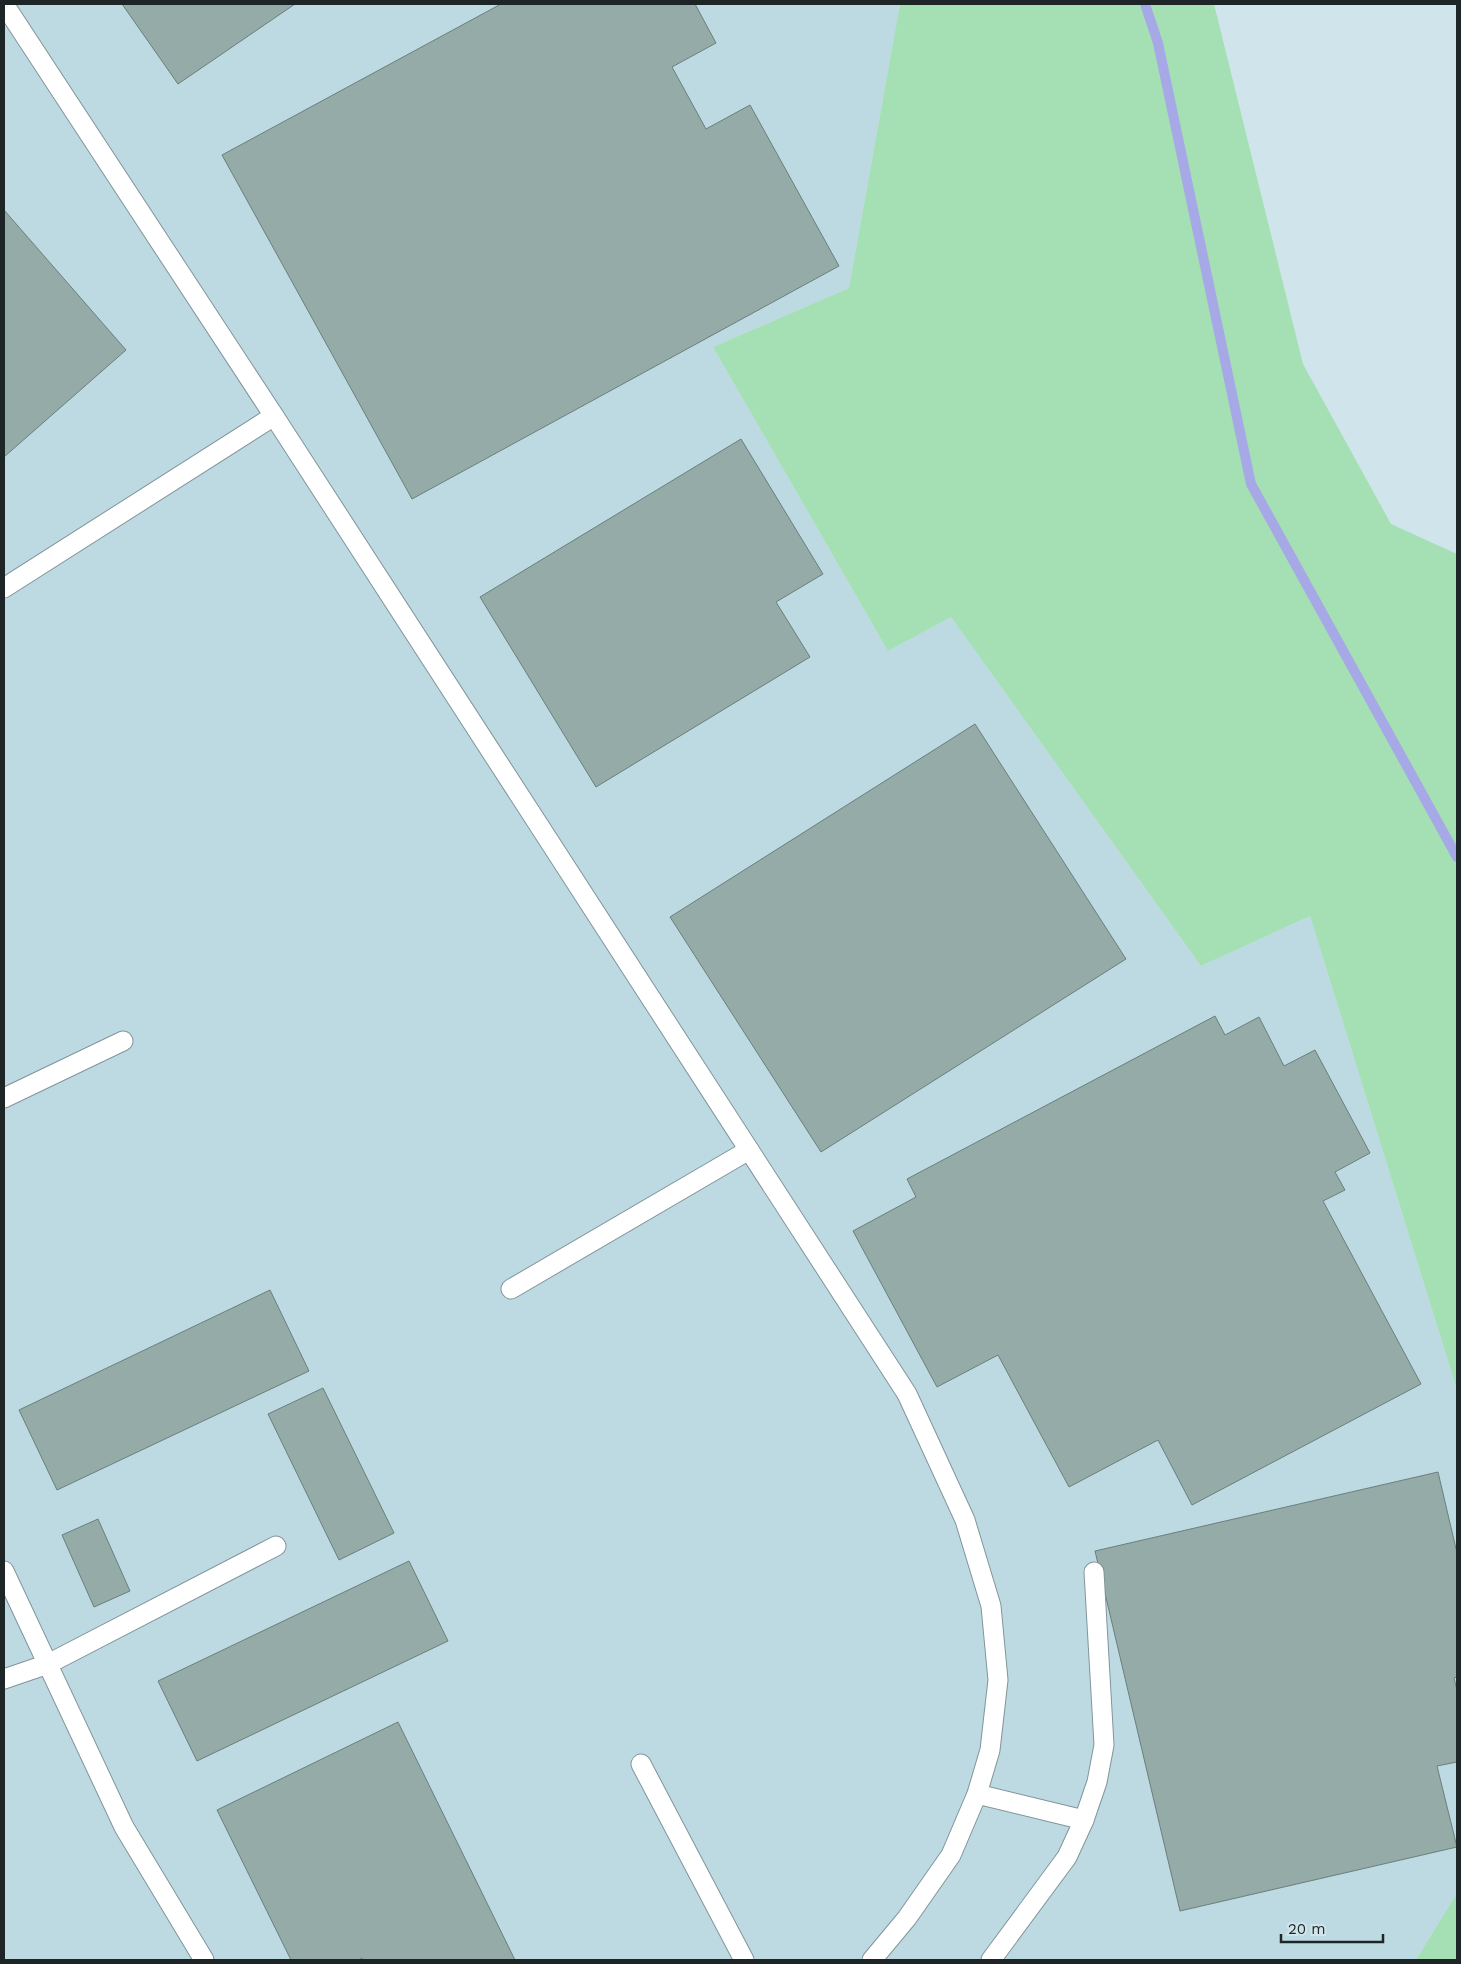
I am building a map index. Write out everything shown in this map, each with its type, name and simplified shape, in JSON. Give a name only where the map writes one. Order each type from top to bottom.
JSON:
[{"type":"lane","points":[[4,4],[274,416],[907,1394],[965,1520],[991,1606],[998,1680],[990,1750],[977,1794],[950,1855],[907,1918],[872,1960]]},
{"type":"lane","points":[[4,588],[274,416]]},
{"type":"lane","points":[[4,1098],[123,1042]]},
{"type":"lane","points":[[510,1289],[749,1150]]},
{"type":"lane","points":[[4,1679],[48,1664],[276,1546]]},
{"type":"lane","points":[[4,1571],[124,1827],[204,1960]]},
{"type":"lane","points":[[991,1960],[1067,1857],[1084,1820],[1097,1782],[1104,1745],[1094,1572]]},
{"type":"lane","points":[[641,1764],[744,1960]]},
{"type":"lane","points":[[977,1794],[1084,1820]]},
{"type":"shaded area","points":[[4,4],[900,4],[849,288],[713,347],[888,651],[951,617],[1201,966],[1310,916],[1457,1390],[1457,1893],[1416,1960],[4,1960]]},
{"type":"green space","points":[[900,4],[1214,4],[1303,364],[1391,524],[1457,554],[1457,1390],[1310,916],[1201,966],[951,617],[888,651],[713,347],[849,288]]},
{"type":"green space","points":[[1457,1893],[1457,1960],[1416,1960]]},
{"type":"building","points":[[122,4],[295,4],[178,84]]},
{"type":"building","points":[[501,4],[695,4],[716,43],[672,67],[706,129],[750,105],[839,266],[412,499],[222,155]]},
{"type":"building","points":[[4,210],[126,350],[4,457]]},
{"type":"building","points":[[741,439],[823,574],[776,602],[810,657],[596,787],[480,597]]},
{"type":"building","points":[[975,724],[1126,959],[821,1152],[670,917]]},
{"type":"building","points":[[1215,1016],[1225,1035],[1259,1017],[1284,1066],[1315,1050],[1370,1153],[1335,1172],[1345,1190],[1323,1201],[1421,1384],[1192,1505],[1158,1440],[1069,1487],[998,1355],[937,1387],[853,1231],[916,1197],[907,1179]]},
{"type":"building","points":[[270,1290],[309,1371],[57,1490],[19,1410]]},
{"type":"building","points":[[323,1388],[394,1533],[339,1560],[268,1414]]},
{"type":"building","points":[[1438,1472],[1457,1553],[1457,1677],[1454,1678],[1457,1690],[1457,1762],[1437,1766],[1457,1847],[1180,1911],[1095,1551]]},
{"type":"building","points":[[98,1519],[130,1591],[94,1607],[62,1535]]},
{"type":"building","points":[[409,1561],[448,1641],[197,1761],[158,1681]]},
{"type":"building","points":[[398,1722],[515,1960],[363,1960],[362,1958],[358,1960],[291,1960],[217,1810]]},
{"type":"waterway","points":[[1145,4],[1158,43],[1251,484],[1457,857]]}]
